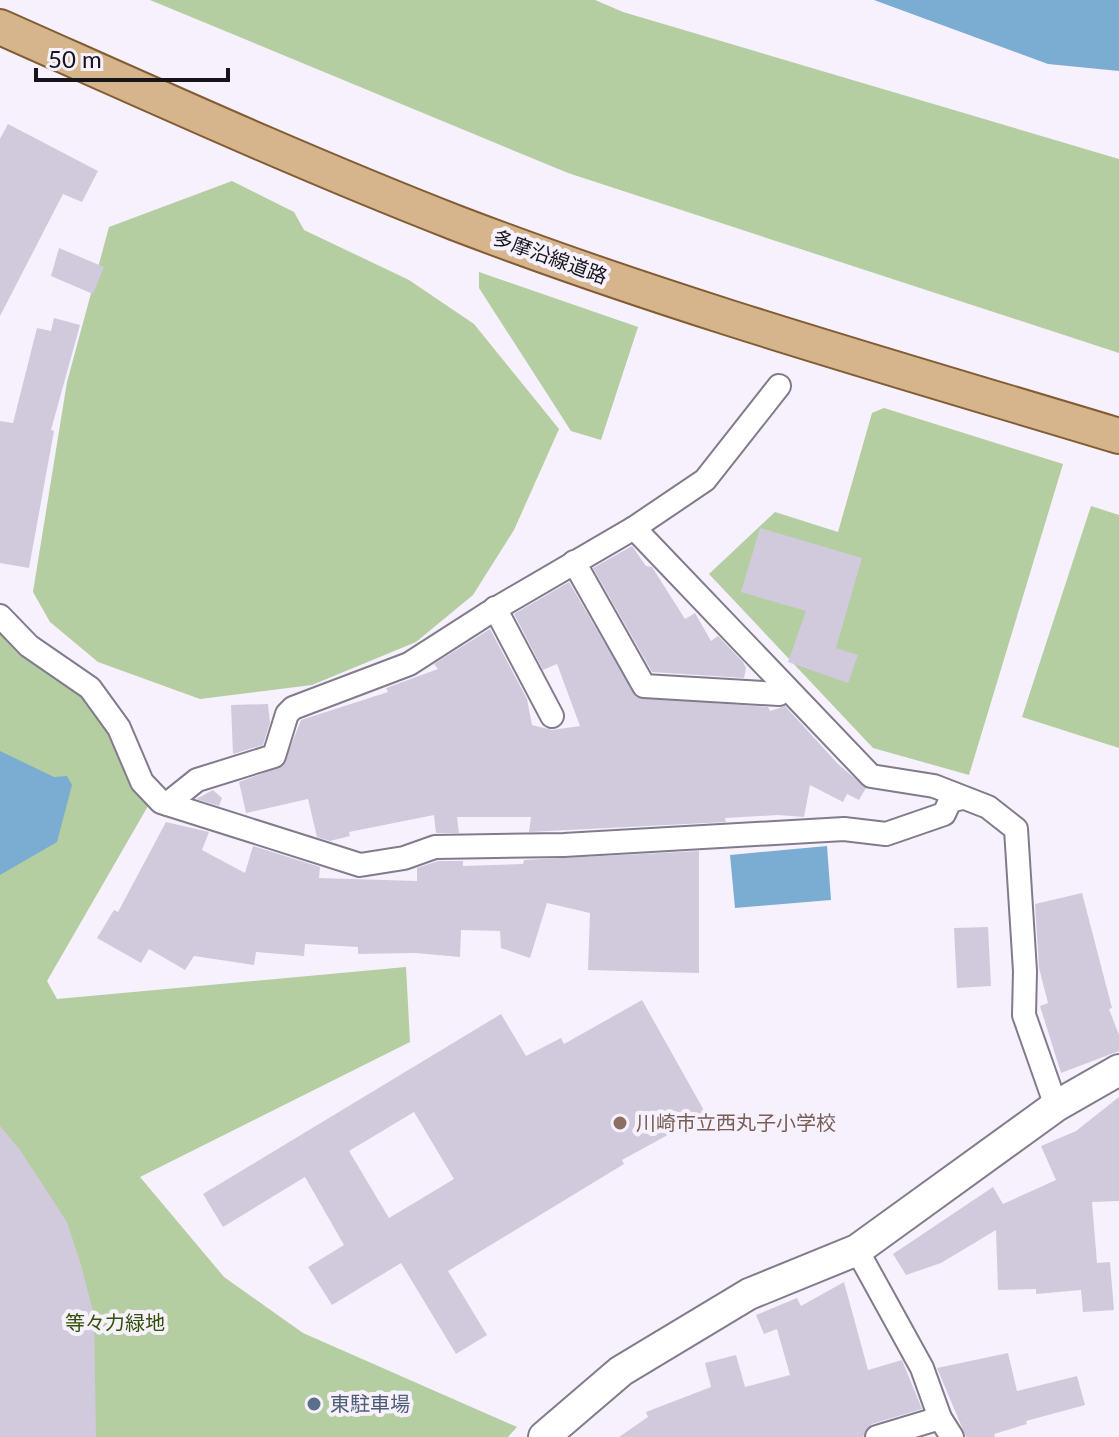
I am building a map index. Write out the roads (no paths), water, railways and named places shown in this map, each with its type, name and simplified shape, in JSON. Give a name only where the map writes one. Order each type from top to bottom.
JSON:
[{"type":"main road","name":"多摩沿線道路","points":[[0,27],[253,139],[545,255],[669,299],[1119,436]]},
{"type":"street","points":[[167,804],[197,780],[274,756],[287,714],[293,708],[409,664],[495,608],[634,528],[705,480],[779,386]]},
{"type":"street","points":[[634,528],[784,689],[871,776],[934,786],[988,807],[1016,829],[1025,971],[1024,1015],[1056,1106]]},
{"type":"street","points":[[574,562],[644,686],[779,694],[784,689]]},
{"type":"street","points":[[495,608],[552,716]]},
{"type":"street","points":[[0,616],[29,646],[90,688],[119,728],[142,782],[167,804],[360,865],[404,858],[435,847],[564,845],[844,829],[886,834],[944,814],[950,801],[962,798]]},
{"type":"street","points":[[544,1437],[621,1371],[736,1301],[857,1250],[1056,1106],[1119,1070]]},
{"type":"street","points":[[857,1250],[922,1368],[946,1428],[877,1437]]},
{"type":"water","points":[[874,0],[1119,0],[1119,71],[1048,64]]},
{"type":"water","points":[[0,751],[54,777],[67,776],[72,785],[57,842],[0,875]]},
{"type":"water","points":[[827,846],[831,900],[735,908],[730,855]]},
{"type":"place","name":"川崎市立西丸子小学校","points":[[620,1123]]},
{"type":"place","name":"東駐車場","points":[[314,1404]]},
{"type":"park label","name":"等々力緑地","points":[[115,1323]]}]
